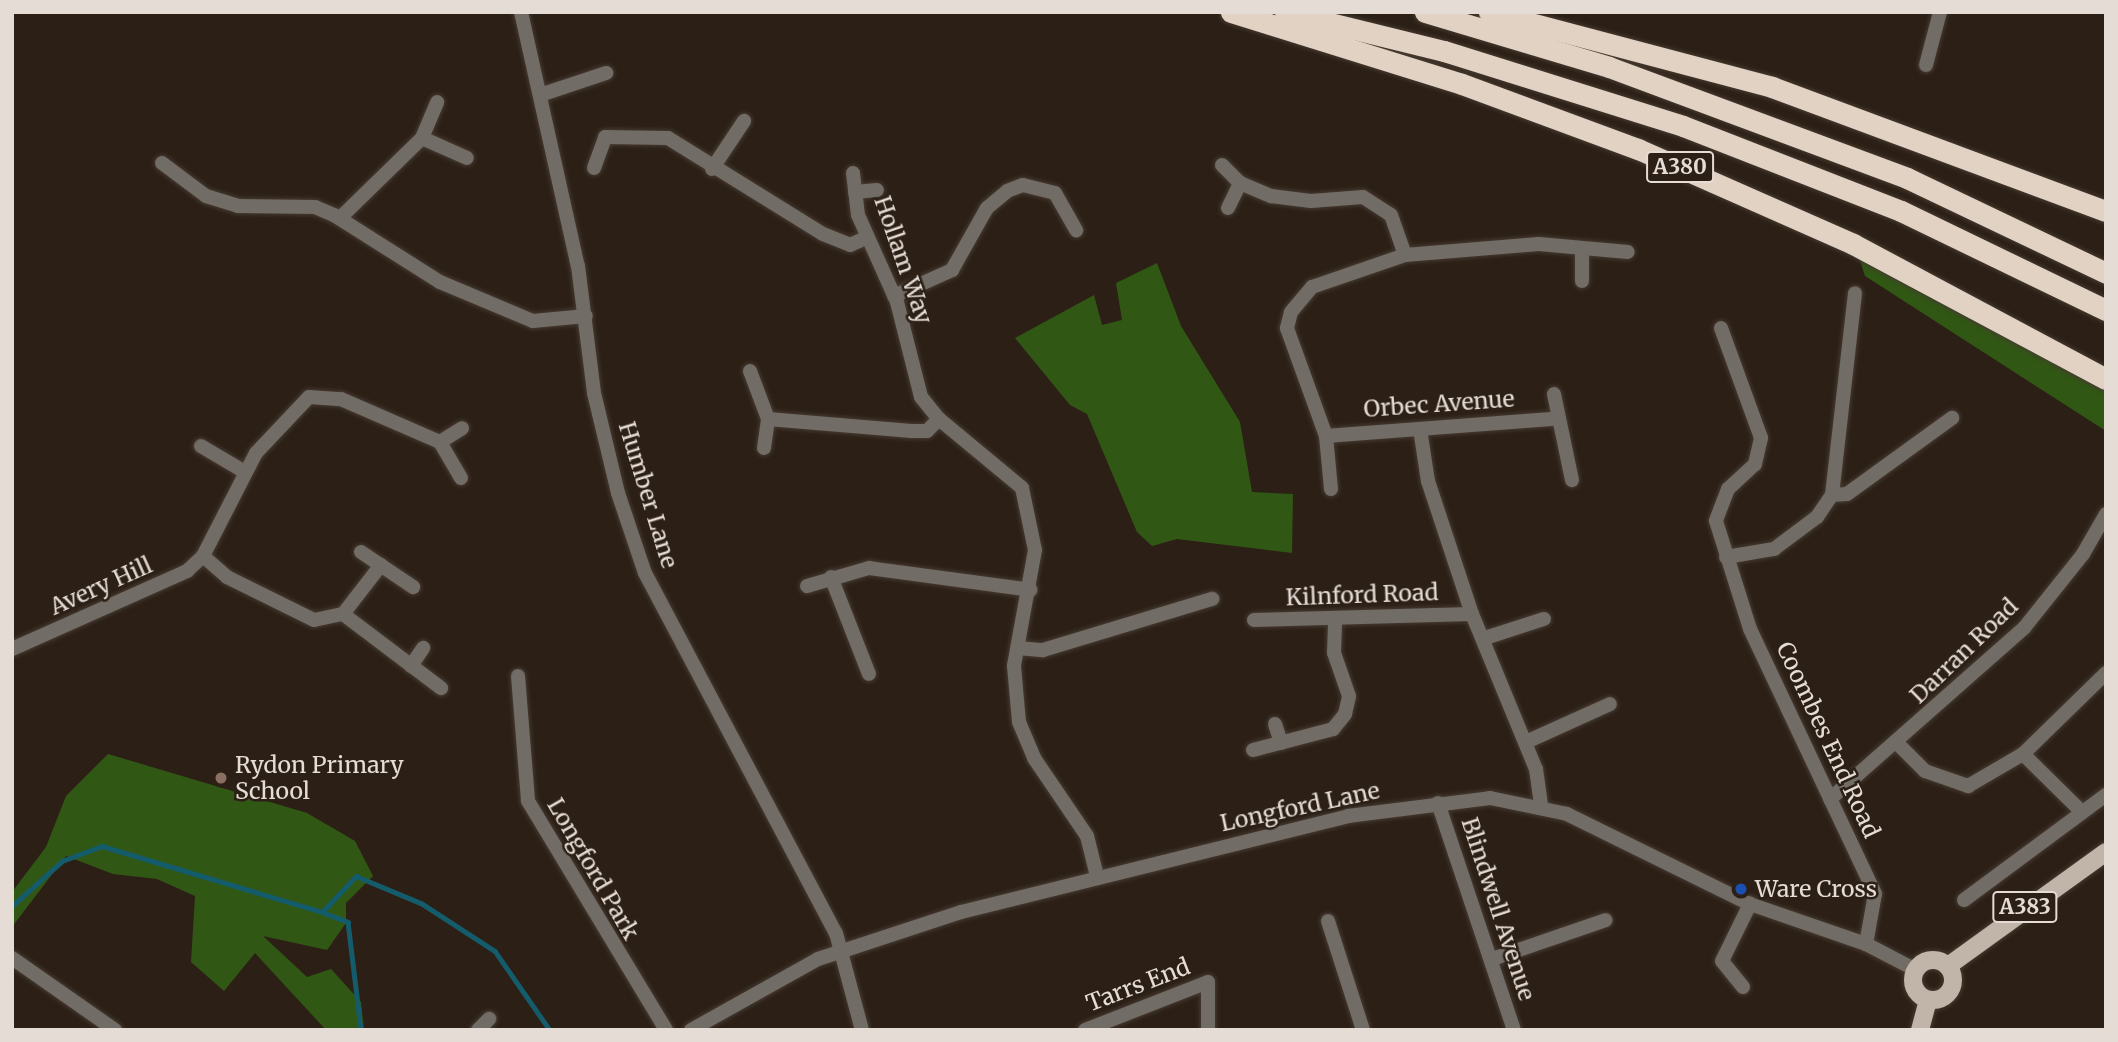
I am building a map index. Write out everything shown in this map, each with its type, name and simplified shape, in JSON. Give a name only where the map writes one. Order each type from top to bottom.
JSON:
[{"type":"highway","name":"A380","points":[[1231,12],[1550,114],[1698,174],[1853,244],[2106,379]]},
{"type":"highway","name":"A380","points":[[1285,12],[1444,51],[1683,126],[1900,211],[2106,310]]},
{"type":"highway","points":[[1425,12],[1609,67],[1895,174],[2106,273]]},
{"type":"highway","points":[[1489,12],[1772,87],[2106,211]]},
{"type":"main road","name":"A383","points":[[1916,970],[1931,960],[1948,966],[2106,852]]},
{"type":"main road","points":[[1928,1000],[1951,990],[1948,966]]},
{"type":"main road","points":[[1916,970],[1914,988],[1928,1000]]},
{"type":"main road","points":[[1920,1030],[1928,1000]]},
{"type":"street","name":"Humber Lane","points":[[522,12],[586,316],[594,393],[645,573],[842,953],[862,1030]]},
{"type":"street","points":[[1926,65],[1940,12]]},
{"type":"street","points":[[540,95],[606,73]]},
{"type":"street","points":[[340,218],[422,138],[437,102]]},
{"type":"street","points":[[712,169],[744,121]]},
{"type":"street","points":[[593,168],[606,137],[668,138],[712,169],[823,234],[850,245],[866,238]]},
{"type":"street","points":[[422,138],[467,158]]},
{"type":"street","points":[[162,163],[206,196],[238,205],[315,207],[340,218],[440,282],[533,321],[586,316]]},
{"type":"street","points":[[1222,166],[1240,183],[1311,201],[1363,197],[1391,215],[1405,255]]},
{"type":"street","name":"Hollam Way","points":[[853,173],[866,238],[894,296],[921,397],[939,419],[1021,488],[1035,550],[1031,590],[1018,648],[1019,722],[1034,758],[1087,836],[1097,877]]},
{"type":"street","points":[[1228,208],[1240,183]]},
{"type":"street","points":[[894,296],[952,270],[987,208],[1016,188],[1055,193],[1076,230]]},
{"type":"street","name":"Hollam Way","points":[[855,191],[877,190]]},
{"type":"street","points":[[1331,489],[1326,436],[1289,340],[1291,312],[1312,287],[1405,255],[1539,244],[1581,250],[1628,252]]},
{"type":"street","points":[[1581,250],[1582,281]]},
{"type":"street","points":[[1726,557],[1774,549],[1817,517],[1832,495],[1856,293]]},
{"type":"street","name":"Coombes End Road","points":[[1721,327],[1761,438],[1755,464],[1728,489],[1716,521],[1750,629],[1875,894],[1866,944]]},
{"type":"street","points":[[750,371],[768,419],[764,448]]},
{"type":"street","points":[[1554,394],[1555,419],[1572,480]]},
{"type":"street","name":"Avery Hill","points":[[12,649],[170,581],[203,556],[244,472],[298,405],[316,395],[440,442]]},
{"type":"street","points":[[1832,495],[1847,494],[1952,418]]},
{"type":"street","points":[[768,419],[927,431],[939,419]]},
{"type":"street","name":"Orbec Avenue","points":[[1326,436],[1555,419]]},
{"type":"street","points":[[461,428],[440,442],[461,478]]},
{"type":"street","points":[[1420,429],[1428,481],[1472,614],[1485,638],[1526,742],[1541,805]]},
{"type":"street","points":[[201,446],[244,472]]},
{"type":"street","name":"Darran Road","points":[[1830,799],[2024,628],[2084,554],[2106,514]]},
{"type":"street","points":[[361,552],[413,587]]},
{"type":"street","points":[[203,556],[227,577],[314,620],[343,614],[381,565]]},
{"type":"street","points":[[807,586],[869,568],[1031,590]]},
{"type":"street","points":[[831,577],[869,674]]},
{"type":"street","points":[[1018,648],[1043,650],[1212,599]]},
{"type":"street","points":[[343,614],[441,688]]},
{"type":"street","name":"Kilnford Road","points":[[1254,620],[1335,620],[1472,614]]},
{"type":"street","points":[[1485,638],[1544,619]]},
{"type":"street","points":[[1253,750],[1333,729],[1345,714],[1349,696],[1334,653],[1335,620]]},
{"type":"street","points":[[411,666],[424,648]]},
{"type":"street","points":[[1896,743],[1925,771],[1968,786],[2023,754],[2106,673]]},
{"type":"street","name":"Longford Park","points":[[518,676],[528,801],[666,1030]]},
{"type":"street","points":[[1526,742],[1610,704]]},
{"type":"street","points":[[1275,724],[1281,743]]},
{"type":"street","points":[[2023,754],[2082,812]]},
{"type":"street","points":[[1964,900],[2106,795]]},
{"type":"street","name":"Longford Lane","points":[[691,1030],[818,959],[1097,877],[1348,816],[1438,803],[1490,799],[1541,805],[1608,831],[1750,904],[1866,944],[1916,970]]},
{"type":"street","name":"Blindwell Avenue","points":[[1438,803],[1514,1030]]},
{"type":"street","points":[[1742,987],[1722,961],[1750,904]]},
{"type":"street","points":[[1492,959],[1606,920]]},
{"type":"street","points":[[1328,921],[1363,1030]]},
{"type":"street","points":[[12,958],[115,1030]]},
{"type":"street","name":"Tarrs End","points":[[1085,1030],[1208,982],[1208,1030]]},
{"type":"green space","points":[[1858,254],[2106,392],[2106,431],[1865,276]]},
{"type":"green space","points":[[1157,263],[1181,326],[1240,422],[1252,492],[1293,494],[1292,553],[1177,539],[1152,546],[1137,532],[1087,414],[1070,405],[1015,338],[1094,295],[1102,325],[1122,320],[1116,283]]},
{"type":"green space","points":[[108,754],[307,813],[355,841],[373,876],[346,903],[346,923],[327,950],[263,936],[307,977],[331,969],[361,1002],[364,1030],[326,1030],[255,953],[224,991],[191,962],[195,896],[157,879],[113,874],[66,856],[12,927],[12,892],[46,847],[66,796]]},
{"type":"waterway","points":[[12,906],[62,861],[102,846],[322,912],[348,922],[361,1030]]},
{"type":"waterway","points":[[323,911],[356,876],[421,903],[495,951],[550,1030]]},
{"type":"place","name":"Rydon Primary School","points":[[221,778]]},
{"type":"place","name":"Ware Cross","points":[[1741,889]]}]
